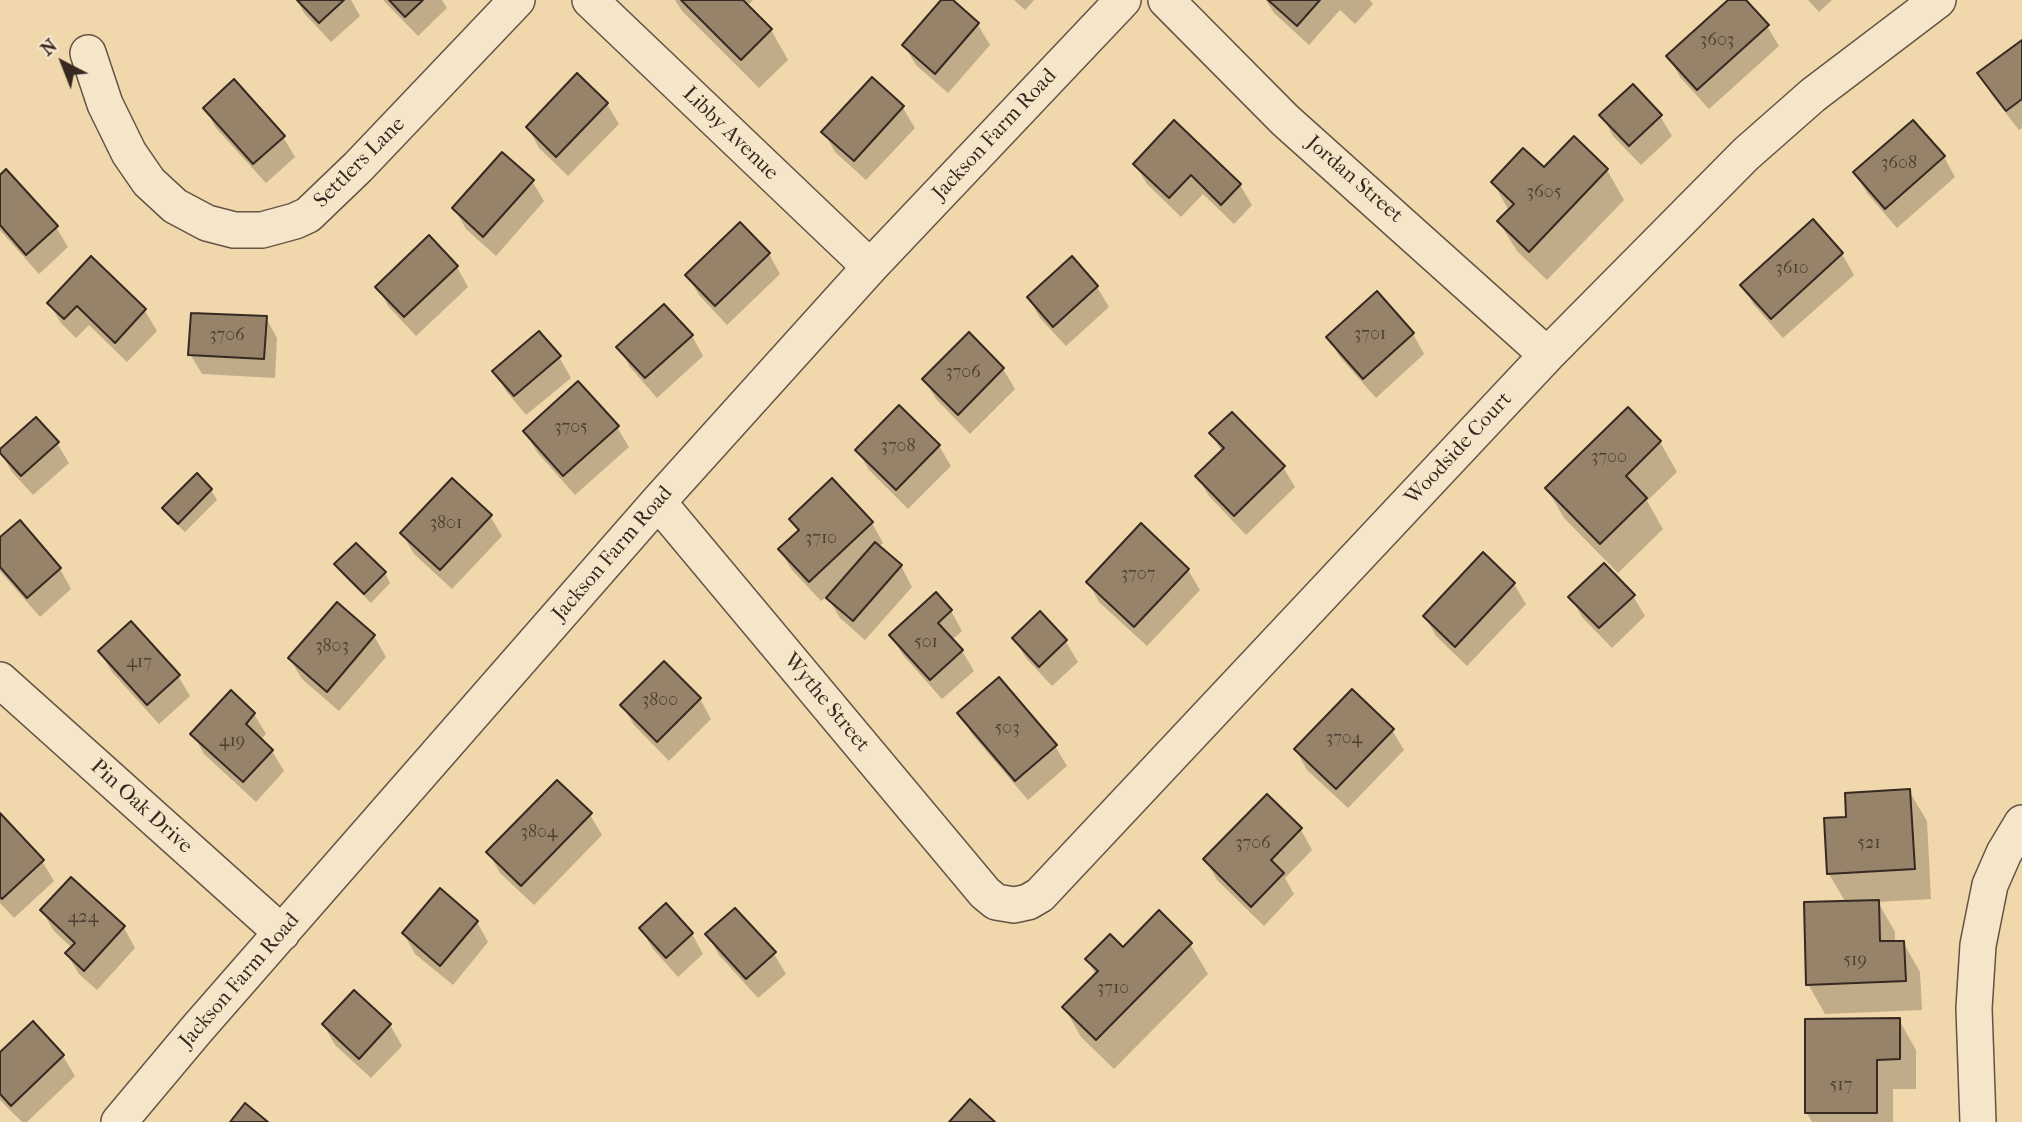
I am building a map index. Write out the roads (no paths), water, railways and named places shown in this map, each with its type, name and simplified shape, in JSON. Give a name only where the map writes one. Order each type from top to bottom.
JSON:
[{"type":"street","name":"Settlers Lane","points":[[88,53],[104,104],[129,153],[149,183],[175,206],[206,222],[233,230],[262,230],[308,215],[358,167],[517,0]]},
{"type":"street","name":"Libby Avenue","points":[[590,0],[870,267]]},
{"type":"street","name":"Jackson Farm Road","points":[[120,1122],[197,1029],[658,502],[870,267],[1123,0]]},
{"type":"street","name":"Jordan Street","points":[[1166,0],[1285,120],[1547,355]]},
{"type":"street","name":"Woodside Court","points":[[996,902],[1014,905],[1028,902],[1040,895],[1547,355],[1745,154],[1813,95],[1938,0]]},
{"type":"street","name":"Wythe Street","points":[[658,502],[985,894],[996,902]]},
{"type":"street","name":"Pin Oak Drive","points":[[0,680],[282,933]]},
{"type":"street","points":[[1978,1122],[1974,1008],[1978,946],[1990,885],[2022,822]]}]
